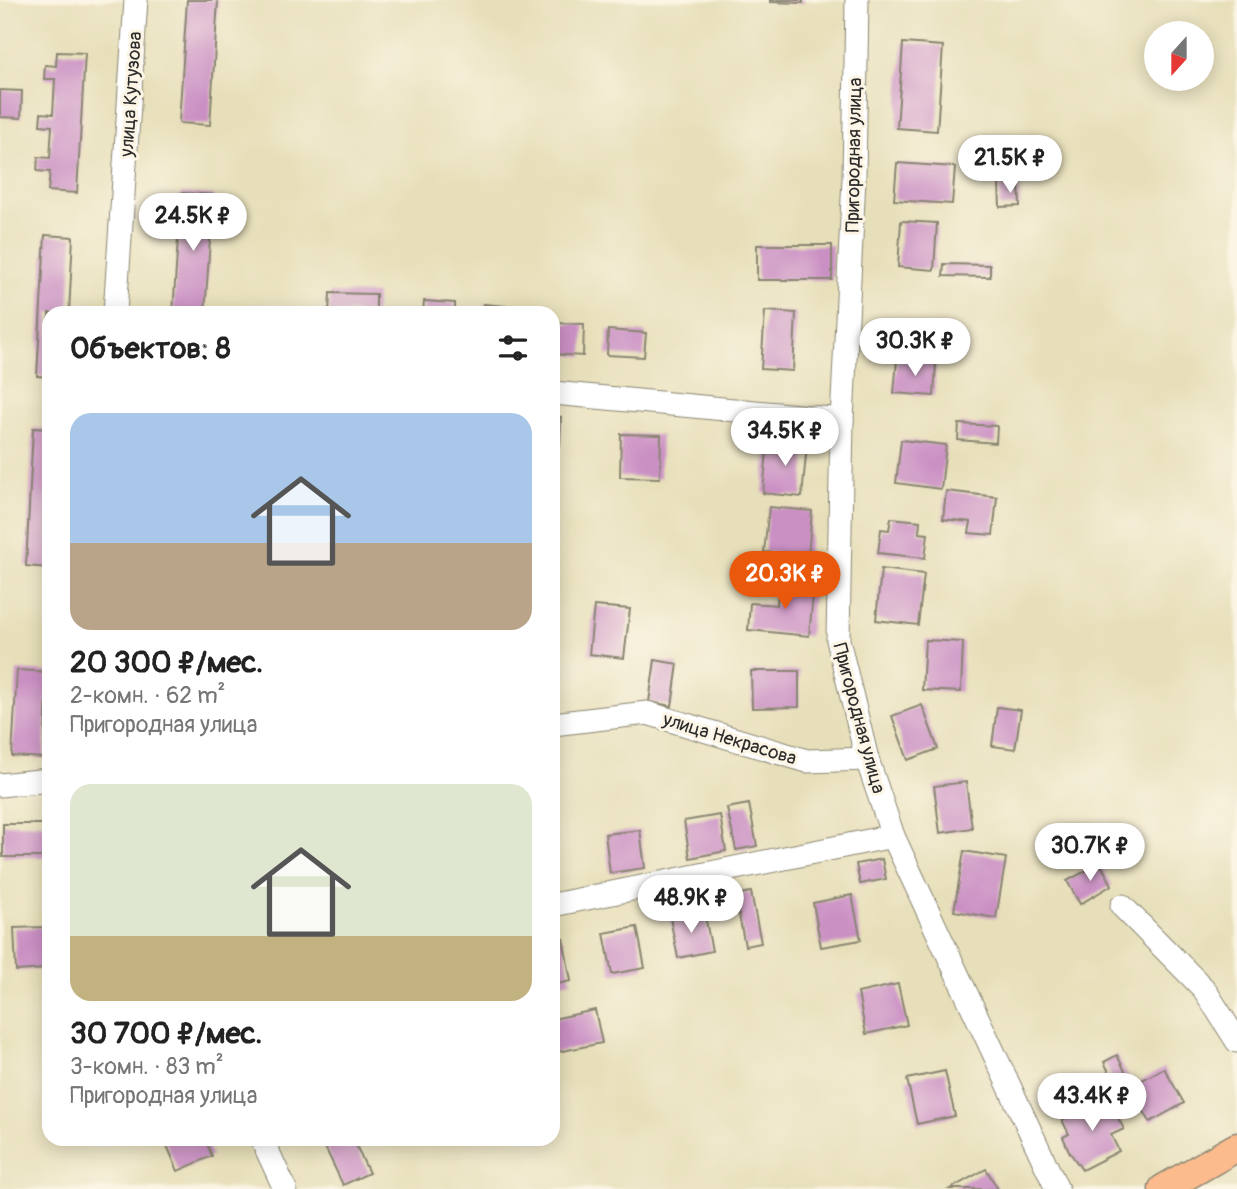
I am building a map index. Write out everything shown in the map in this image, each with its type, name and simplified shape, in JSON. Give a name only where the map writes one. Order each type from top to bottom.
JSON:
[{"type":"main road","points":[[1163,1189],[1237,1147]]},
{"type":"street","name":"улица Кутузова","points":[[116,306],[136,0]]},
{"type":"street","name":"Пригородная улица","points":[[857,0],[854,178],[842,420],[838,640],[867,759],[893,836],[1057,1189]]},
{"type":"street","points":[[560,394],[842,420]]},
{"type":"street","name":"улица Некрасова","points":[[560,723],[647,713],[807,761],[867,759]]},
{"type":"street","points":[[0,785],[42,781]]},
{"type":"street","points":[[560,904],[893,836]]},
{"type":"street","points":[[1122,906],[1204,989],[1237,1041]]},
{"type":"street","points":[[265,1146],[285,1189]]},
{"type":"building","points":[[187,0],[218,0],[210,125],[179,123]]},
{"type":"building","points":[[803,0],[803,3],[770,2]]},
{"type":"building","points":[[903,43],[943,46],[937,131],[897,128]]},
{"type":"building","points":[[57,52],[85,53],[77,193],[48,191],[50,172],[37,171],[38,157],[50,158],[52,126],[40,125],[41,113],[53,114],[55,79],[44,79],[45,65],[56,66]]},
{"type":"building","points":[[0,90],[22,91],[21,118],[0,117]]},
{"type":"building","points":[[897,163],[955,167],[952,204],[894,200]]},
{"type":"building","points":[[1019,182],[1020,206],[1000,207],[999,183]]},
{"type":"building","points":[[181,193],[213,195],[205,306],[173,306]]},
{"type":"building","points":[[901,221],[937,223],[934,270],[898,267]]},
{"type":"building","points":[[45,235],[73,237],[69,306],[42,306],[42,376],[37,376]]},
{"type":"building","points":[[757,245],[832,245],[832,280],[757,280]]},
{"type":"building","points":[[944,264],[990,265],[990,277],[943,276]]},
{"type":"building","points":[[330,293],[376,294],[376,306],[329,306]]},
{"type":"building","points":[[424,301],[455,303],[455,306],[424,306]]},
{"type":"building","points":[[765,311],[796,313],[793,371],[761,369]]},
{"type":"building","points":[[560,323],[584,324],[583,356],[560,354]]},
{"type":"building","points":[[608,330],[646,333],[644,357],[607,355]]},
{"type":"building","points":[[897,360],[936,363],[934,396],[894,393]]},
{"type":"building","points":[[959,424],[997,426],[996,443],[958,440]]},
{"type":"building","points":[[33,428],[42,429],[42,567],[26,566]]},
{"type":"building","points":[[621,434],[661,435],[660,478],[620,477]]},
{"type":"building","points":[[768,440],[807,444],[802,497],[763,493]]},
{"type":"building","points":[[901,440],[946,445],[941,489],[896,483]]},
{"type":"building","points":[[946,491],[997,497],[993,535],[969,533],[971,522],[943,519]]},
{"type":"building","points":[[769,507],[812,511],[808,556],[764,552]]},
{"type":"building","points":[[891,518],[920,521],[919,533],[928,534],[925,558],[878,553],[881,529],[889,530]]},
{"type":"building","points":[[881,569],[924,574],[918,625],[876,620]]},
{"type":"building","points":[[779,581],[814,584],[809,636],[748,630],[750,603],[777,605]]},
{"type":"building","points":[[594,606],[630,609],[624,658],[589,654]]},
{"type":"building","points":[[925,640],[963,642],[961,692],[922,690]]},
{"type":"building","points":[[655,660],[678,664],[672,706],[649,702]]},
{"type":"building","points":[[17,670],[42,672],[42,758],[12,756]]},
{"type":"building","points":[[751,671],[799,671],[799,707],[752,708]]},
{"type":"building","points":[[922,705],[938,749],[908,760],[892,716]]},
{"type":"building","points":[[997,707],[1021,710],[1015,749],[992,746]]},
{"type":"building","points":[[966,782],[972,828],[940,833],[934,786]]},
{"type":"building","points":[[749,804],[757,846],[736,850],[727,808]]},
{"type":"building","points":[[720,815],[726,851],[690,858],[684,821]]},
{"type":"building","points":[[3,824],[42,824],[42,857],[3,857]]},
{"type":"building","points":[[640,830],[645,868],[610,873],[605,834]]},
{"type":"building","points":[[964,851],[1006,858],[996,918],[954,911]]},
{"type":"building","points":[[882,859],[886,879],[860,884],[856,864]]},
{"type":"building","points":[[1100,863],[1112,885],[1080,904],[1067,881]]},
{"type":"building","points":[[751,892],[761,943],[745,946],[735,895]]},
{"type":"building","points":[[852,895],[861,940],[821,947],[813,903]]},
{"type":"building","points":[[704,911],[712,951],[678,958],[670,918]]},
{"type":"building","points":[[42,927],[42,969],[16,971],[14,928]]},
{"type":"building","points":[[637,927],[645,968],[612,974],[604,933]]},
{"type":"building","points":[[563,938],[571,981],[560,983],[560,939]]},
{"type":"building","points":[[898,984],[907,1025],[866,1034],[858,993]]},
{"type":"building","points":[[595,1010],[602,1043],[560,1052],[560,1018]]},
{"type":"building","points":[[1117,1055],[1128,1077],[1115,1084],[1104,1062]]},
{"type":"building","points":[[1164,1068],[1184,1103],[1150,1122],[1130,1087]]},
{"type":"building","points":[[945,1071],[955,1116],[917,1124],[907,1079]]},
{"type":"building","points":[[1107,1097],[1124,1129],[1111,1135],[1119,1151],[1082,1170],[1063,1137],[1069,1134],[1062,1120]]},
{"type":"building","points":[[167,1146],[208,1146],[212,1156],[178,1171]]},
{"type":"building","points":[[324,1146],[356,1146],[369,1173],[343,1185]]},
{"type":"building","points":[[986,1169],[998,1189],[950,1189]]}]
